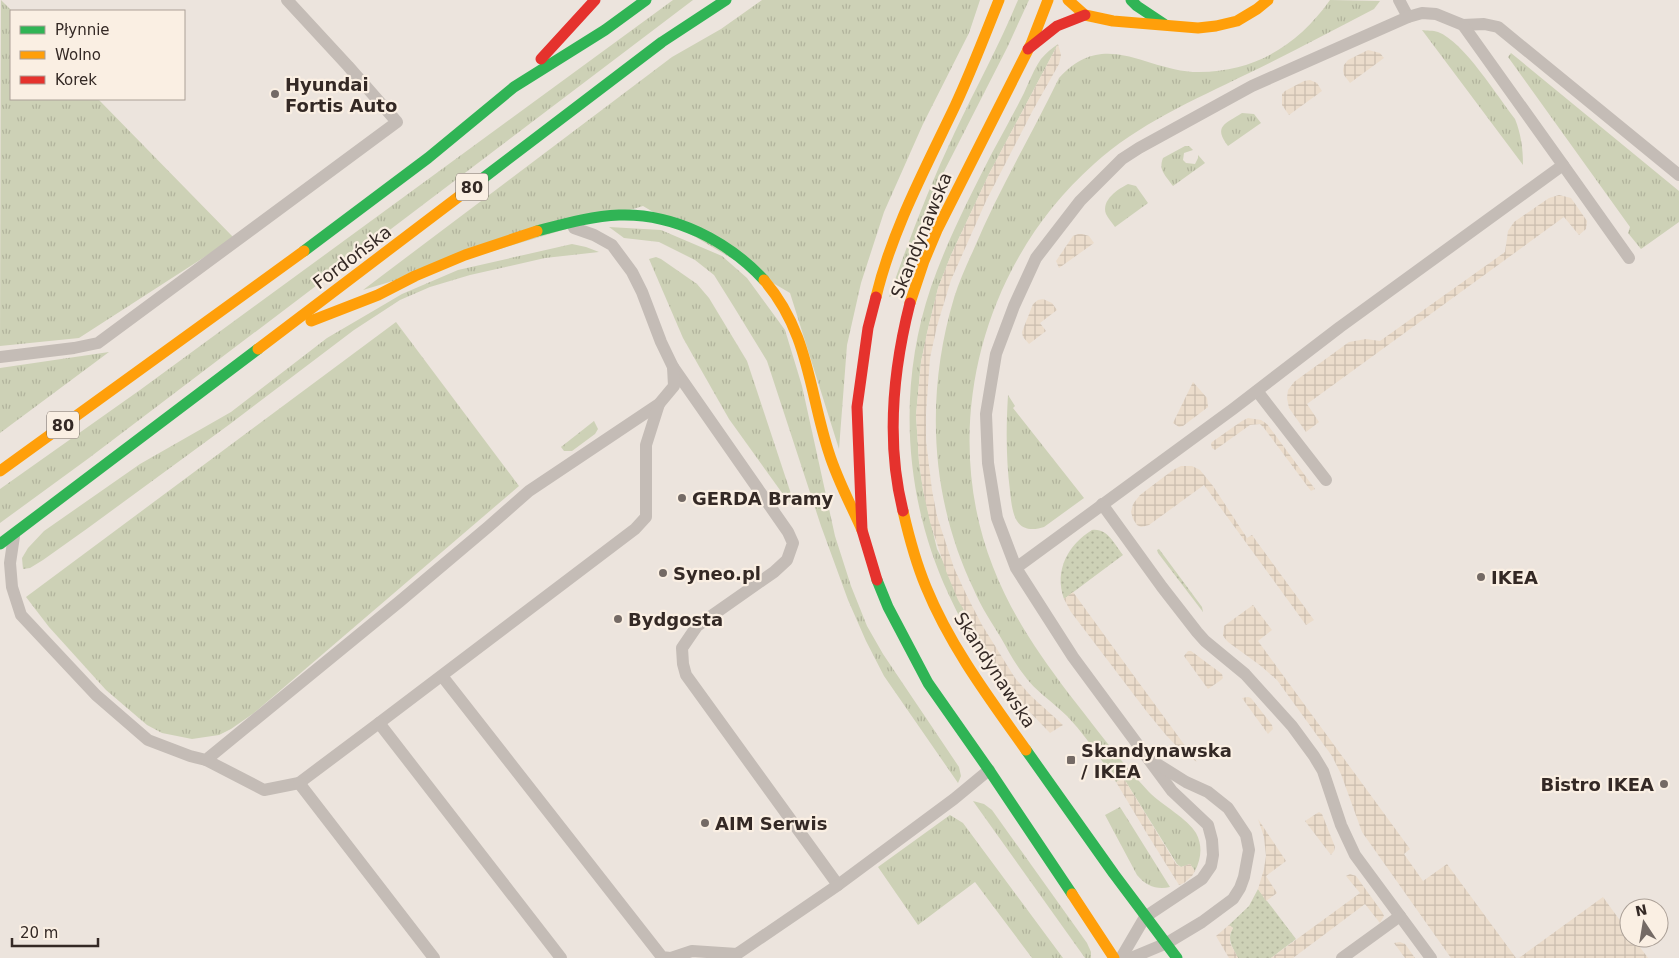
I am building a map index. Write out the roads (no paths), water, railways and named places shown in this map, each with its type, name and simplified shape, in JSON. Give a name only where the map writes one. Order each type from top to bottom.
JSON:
[{"type":"main road","points":[[514,87],[595,0]]},
{"type":"main road","name":"Fordońska","points":[[0,471],[428,158],[514,87],[605,30],[646,0]]},
{"type":"main road","name":"Fordońska","points":[[0,544],[662,42],[726,0]]},
{"type":"main road","name":"Skandynawska","points":[[999,0],[961,93],[897,229],[880,279],[868,328],[857,407],[862,530],[872,566],[888,607],[910,653],[928,683],[989,770],[1114,958]]},
{"type":"main road","name":"Skandynawska","points":[[1048,0],[1028,49],[951,200],[913,294],[900,348],[893,402],[894,452],[898,489],[915,557],[945,627],[972,672],[1145,917],[1177,958]]},
{"type":"main road","points":[[1068,0],[1085,14],[1113,21],[1198,28],[1237,21],[1268,0]]},
{"type":"main road","points":[[1131,0],[1166,25]]},
{"type":"main road","points":[[1028,49],[1057,26],[1085,14]]},
{"type":"main road","points":[[282,332],[379,294],[415,276],[482,249],[521,235],[563,224],[620,214],[667,221],[689,228],[719,243],[755,269],[784,307],[795,327],[809,371],[829,454],[862,530]]},
{"type":"lane","points":[[0,357],[74,348],[98,343],[397,122],[287,0]]},
{"type":"lane","points":[[1399,0],[1408,17]]},
{"type":"lane","points":[[1121,958],[1145,917],[1202,879],[1212,866],[1212,840],[1208,825],[1172,791],[1073,657],[1016,568],[997,518],[988,463],[986,414],[996,354],[1014,306],[1036,258],[1080,201],[1116,165],[1139,148],[1252,86],[1408,17],[1422,13],[1436,14],[1463,25],[1484,24],[1498,27],[1675,172]]},
{"type":"lane","points":[[1463,25],[1629,258]]},
{"type":"lane","points":[[1016,568],[1563,165]]},
{"type":"lane","points":[[563,224],[594,235],[612,244],[632,272],[642,292],[661,342],[673,367],[788,532],[793,543],[787,560],[774,572],[697,626],[682,648],[683,664],[686,675],[838,885]]},
{"type":"lane","points":[[206,760],[407,596],[528,491],[659,404],[674,386],[673,367]]},
{"type":"lane","points":[[1257,391],[1326,480]]},
{"type":"lane","points":[[14,533],[10,563],[12,587],[21,615],[96,695],[148,740],[206,760],[264,790],[299,783],[635,529],[646,516],[646,445],[659,404]]},
{"type":"lane","points":[[1102,504],[1197,632],[1245,674],[1292,726],[1314,756],[1323,771],[1341,825],[1352,848],[1431,958]]},
{"type":"lane","points":[[442,676],[662,956],[671,958],[692,951],[737,954],[838,885],[961,794],[989,770]]},
{"type":"lane","points":[[379,723],[561,958]]},
{"type":"lane","points":[[1132,958],[1167,944],[1202,922],[1233,899],[1244,877],[1249,850],[1246,835],[1228,808],[1208,792],[1186,782],[1148,758]]},
{"type":"lane","points":[[299,783],[434,958]]},
{"type":"lane","points":[[1342,958],[1400,916]]},
{"type":"place","name":"Hyundai Fortis Auto","points":[[275,94]]},
{"type":"place","name":"GERDA Bramy","points":[[682,498]]},
{"type":"place","name":"Syneo.pl","points":[[663,573]]},
{"type":"place","name":"IKEA","points":[[1481,577]]},
{"type":"place","name":"Bydgosta","points":[[618,619]]},
{"type":"place","name":"Skandynawska / IKEA","points":[[1071,760]]},
{"type":"place","name":"Bistro IKEA","points":[[1664,784]]},
{"type":"place","name":"AIM Serwis","points":[[705,823]]}]
